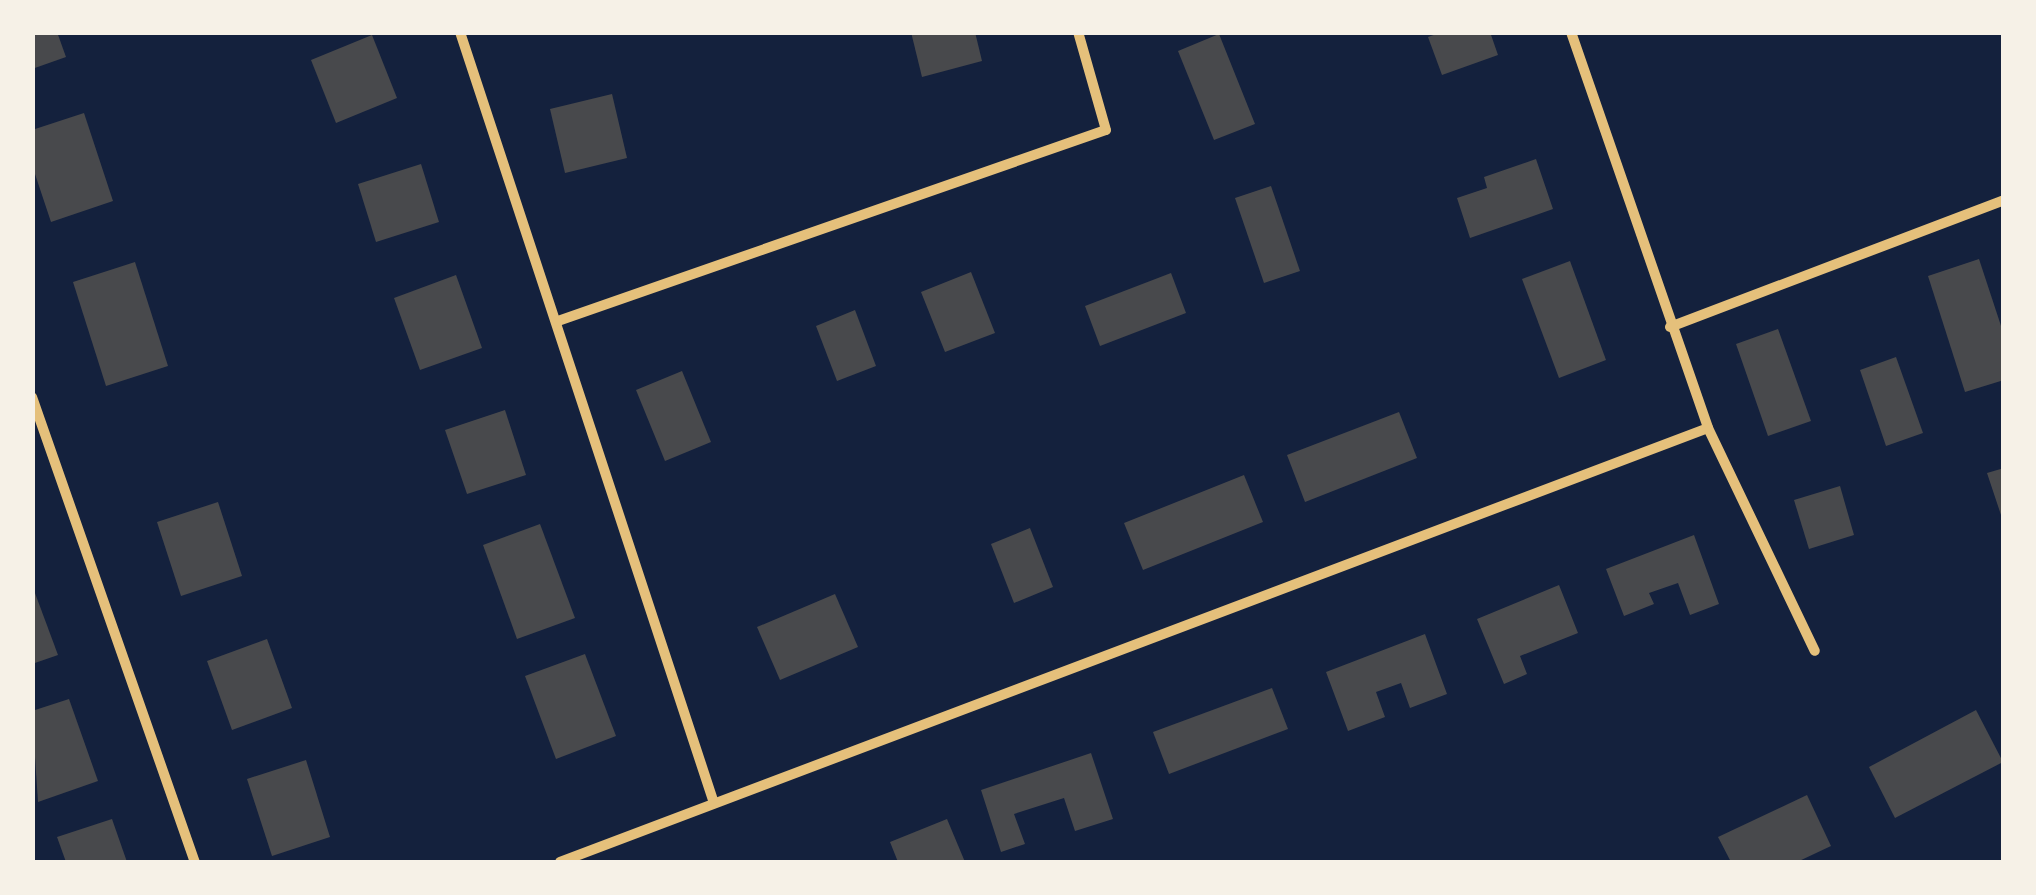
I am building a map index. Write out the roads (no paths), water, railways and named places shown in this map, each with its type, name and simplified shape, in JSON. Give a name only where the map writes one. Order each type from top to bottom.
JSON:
[{"type":"street","points":[[460,32],[714,804]]},
{"type":"street","points":[[558,321],[1106,130],[1078,32]]},
{"type":"street","points":[[1571,32],[1708,428],[1815,652]]},
{"type":"street","points":[[1670,327],[2004,200]]},
{"type":"street","points":[[32,397],[195,862]]},
{"type":"street","points":[[560,862],[1708,428]]}]
